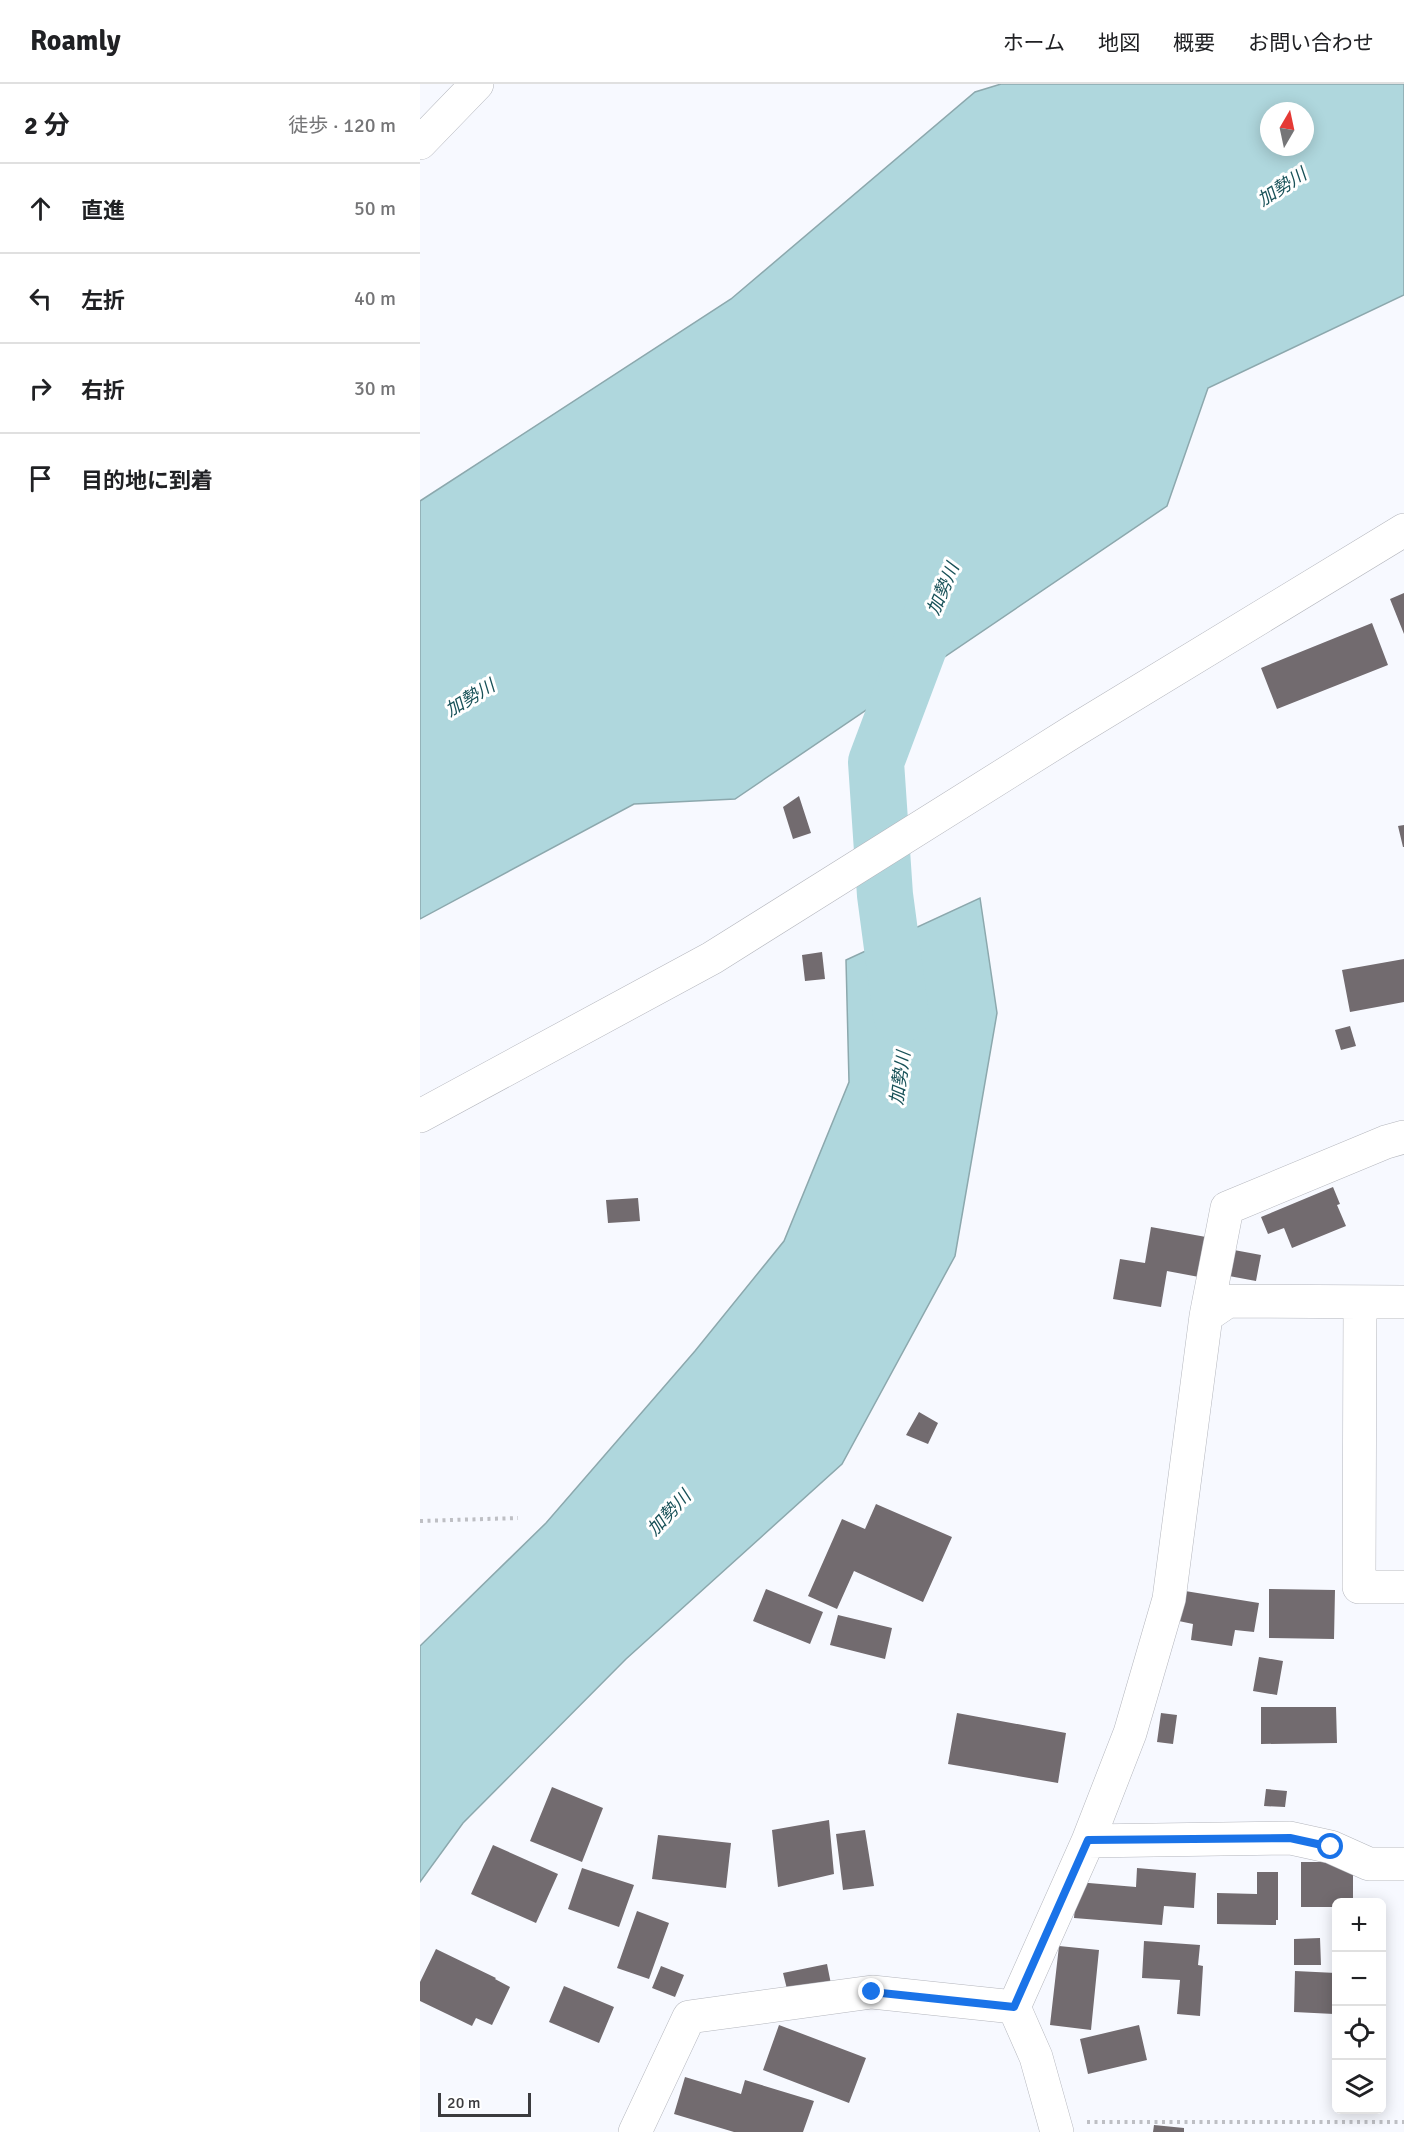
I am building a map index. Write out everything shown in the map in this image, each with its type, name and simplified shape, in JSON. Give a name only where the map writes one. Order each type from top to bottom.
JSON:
[{"type":"street","points":[[420,142],[477,84]]},
{"type":"street","points":[[420,1116],[712,958],[1077,729],[1404,530]]},
{"type":"street","points":[[1055,2127],[1036,2057],[1014,2007],[1088,1840],[1130,1733],[1170,1599],[1206,1316],[1227,1208],[1386,1142],[1404,1137]]},
{"type":"street","points":[[1206,1316],[1228,1301],[1404,1302]]},
{"type":"street","points":[[1360,1302],[1359,1587],[1404,1587]]},
{"type":"street","points":[[1088,1840],[1290,1838],[1331,1847],[1369,1864],[1404,1864]]},
{"type":"street","points":[[635,2132],[689,2017],[872,1992],[1014,2007]]},
{"type":"path","points":[[420,1521],[518,1518]]},
{"type":"path","points":[[1055,2127],[1404,2122]]},
{"type":"water","points":[[1001,84],[1404,84],[1404,295],[1208,388],[1167,506],[735,799],[634,804],[420,919],[420,501],[731,299],[975,92]]},
{"type":"water","points":[[980,898],[997,1013],[955,1256],[842,1464],[626,1659],[463,1823],[420,1882],[420,1646],[546,1523],[695,1351],[784,1241],[849,1082],[846,960]]},
{"type":"building","points":[[1404,593],[1404,634],[1390,599]]},
{"type":"building","points":[[1372,623],[1388,665],[1277,709],[1261,668]]},
{"type":"building","points":[[799,796],[811,833],[793,839],[783,807]]},
{"type":"building","points":[[1404,825],[1404,847],[1403,847],[1398,826]]},
{"type":"building","points":[[822,952],[825,979],[805,981],[802,955]]},
{"type":"building","points":[[1404,959],[1404,1002],[1350,1012],[1342,970]]},
{"type":"building","points":[[1350,1026],[1356,1046],[1341,1050],[1335,1030]]},
{"type":"building","points":[[1333,1187],[1340,1204],[1337,1205],[1346,1226],[1292,1248],[1284,1228],[1268,1234],[1261,1217]]},
{"type":"building","points":[[638,1198],[640,1221],[608,1223],[606,1200]]},
{"type":"building","points":[[1151,1227],[1206,1237],[1199,1277],[1167,1271],[1161,1307],[1113,1299],[1120,1259],[1145,1263]]},
{"type":"building","points":[[1234,1250],[1261,1255],[1256,1281],[1229,1276]]},
{"type":"building","points":[[919,1412],[938,1423],[928,1444],[906,1435]]},
{"type":"building","points":[[876,1504],[952,1537],[923,1602],[854,1571],[837,1609],[808,1596],[842,1519],[865,1529]]},
{"type":"building","points":[[766,1589],[823,1612],[810,1644],[753,1621]]},
{"type":"building","points":[[1269,1589],[1335,1590],[1334,1639],[1269,1638]]},
{"type":"building","points":[[1179,1590],[1259,1603],[1254,1632],[1235,1630],[1232,1646],[1191,1640],[1193,1624],[1174,1620]]},
{"type":"building","points":[[838,1615],[892,1628],[885,1659],[830,1645]]},
{"type":"building","points":[[1259,1657],[1283,1661],[1277,1695],[1253,1691]]},
{"type":"building","points":[[1261,1707],[1336,1707],[1337,1743],[1261,1744]]},
{"type":"building","points":[[957,1713],[1066,1733],[1058,1783],[948,1764]]},
{"type":"building","points":[[1161,1713],[1177,1715],[1173,1744],[1157,1742]]},
{"type":"building","points":[[552,1787],[603,1808],[582,1862],[530,1841]]},
{"type":"building","points":[[1266,1789],[1287,1791],[1285,1807],[1264,1806]]},
{"type":"building","points":[[829,1820],[834,1874],[778,1887],[772,1830]]},
{"type":"building","points":[[865,1830],[874,1886],[843,1890],[836,1834]]},
{"type":"building","points":[[658,1835],[731,1843],[726,1888],[652,1879]]},
{"type":"building","points":[[493,1845],[558,1874],[536,1923],[471,1894]]},
{"type":"building","points":[[1353,1856],[1353,1898],[1332,1898],[1332,1907],[1301,1907],[1301,1862],[1345,1862]]},
{"type":"building","points":[[582,1868],[634,1885],[619,1927],[568,1909]]},
{"type":"building","points":[[1137,1868],[1196,1873],[1194,1908],[1164,1906],[1162,1925],[1074,1918],[1077,1882],[1136,1887]]},
{"type":"building","points":[[1257,1872],[1278,1872],[1278,1920],[1276,1920],[1276,1925],[1217,1924],[1217,1893],[1257,1894]]},
{"type":"building","points":[[637,1911],[669,1923],[649,1979],[617,1968]]},
{"type":"building","points":[[1320,1938],[1321,1965],[1294,1965],[1294,1939]]},
{"type":"building","points":[[1144,1941],[1200,1945],[1198,1965],[1203,1966],[1200,2016],[1177,2014],[1180,1980],[1142,1978]]},
{"type":"building","points":[[1059,1946],[1099,1950],[1091,2030],[1050,2025]]},
{"type":"building","points":[[436,1949],[510,1987],[492,2025],[476,2018],[472,2026],[420,2001],[420,1982]]},
{"type":"building","points":[[827,1964],[831,1984],[788,1993],[783,1973]]},
{"type":"building","points":[[661,1966],[684,1975],[675,1997],[652,1988]]},
{"type":"building","points":[[1295,1971],[1332,1973],[1332,2014],[1294,2012]]},
{"type":"building","points":[[564,1986],[614,2007],[599,2043],[549,2022]]},
{"type":"building","points":[[779,2025],[866,2058],[849,2103],[763,2070]]},
{"type":"building","points":[[1139,2025],[1147,2060],[1088,2074],[1080,2039]]},
{"type":"building","points":[[685,2077],[741,2094],[745,2080],[814,2101],[803,2132],[734,2132],[674,2114]]},
{"type":"building","points":[[1154,2125],[1184,2128],[1184,2132],[1153,2132]]},
{"type":"waterway","name":"加勢川","points":[[901,1015],[885,895],[876,762],[932,613]]},
{"type":"route","points":[[872,1992],[1014,2007],[1088,1840],[1290,1838],[1331,1847]]}]
